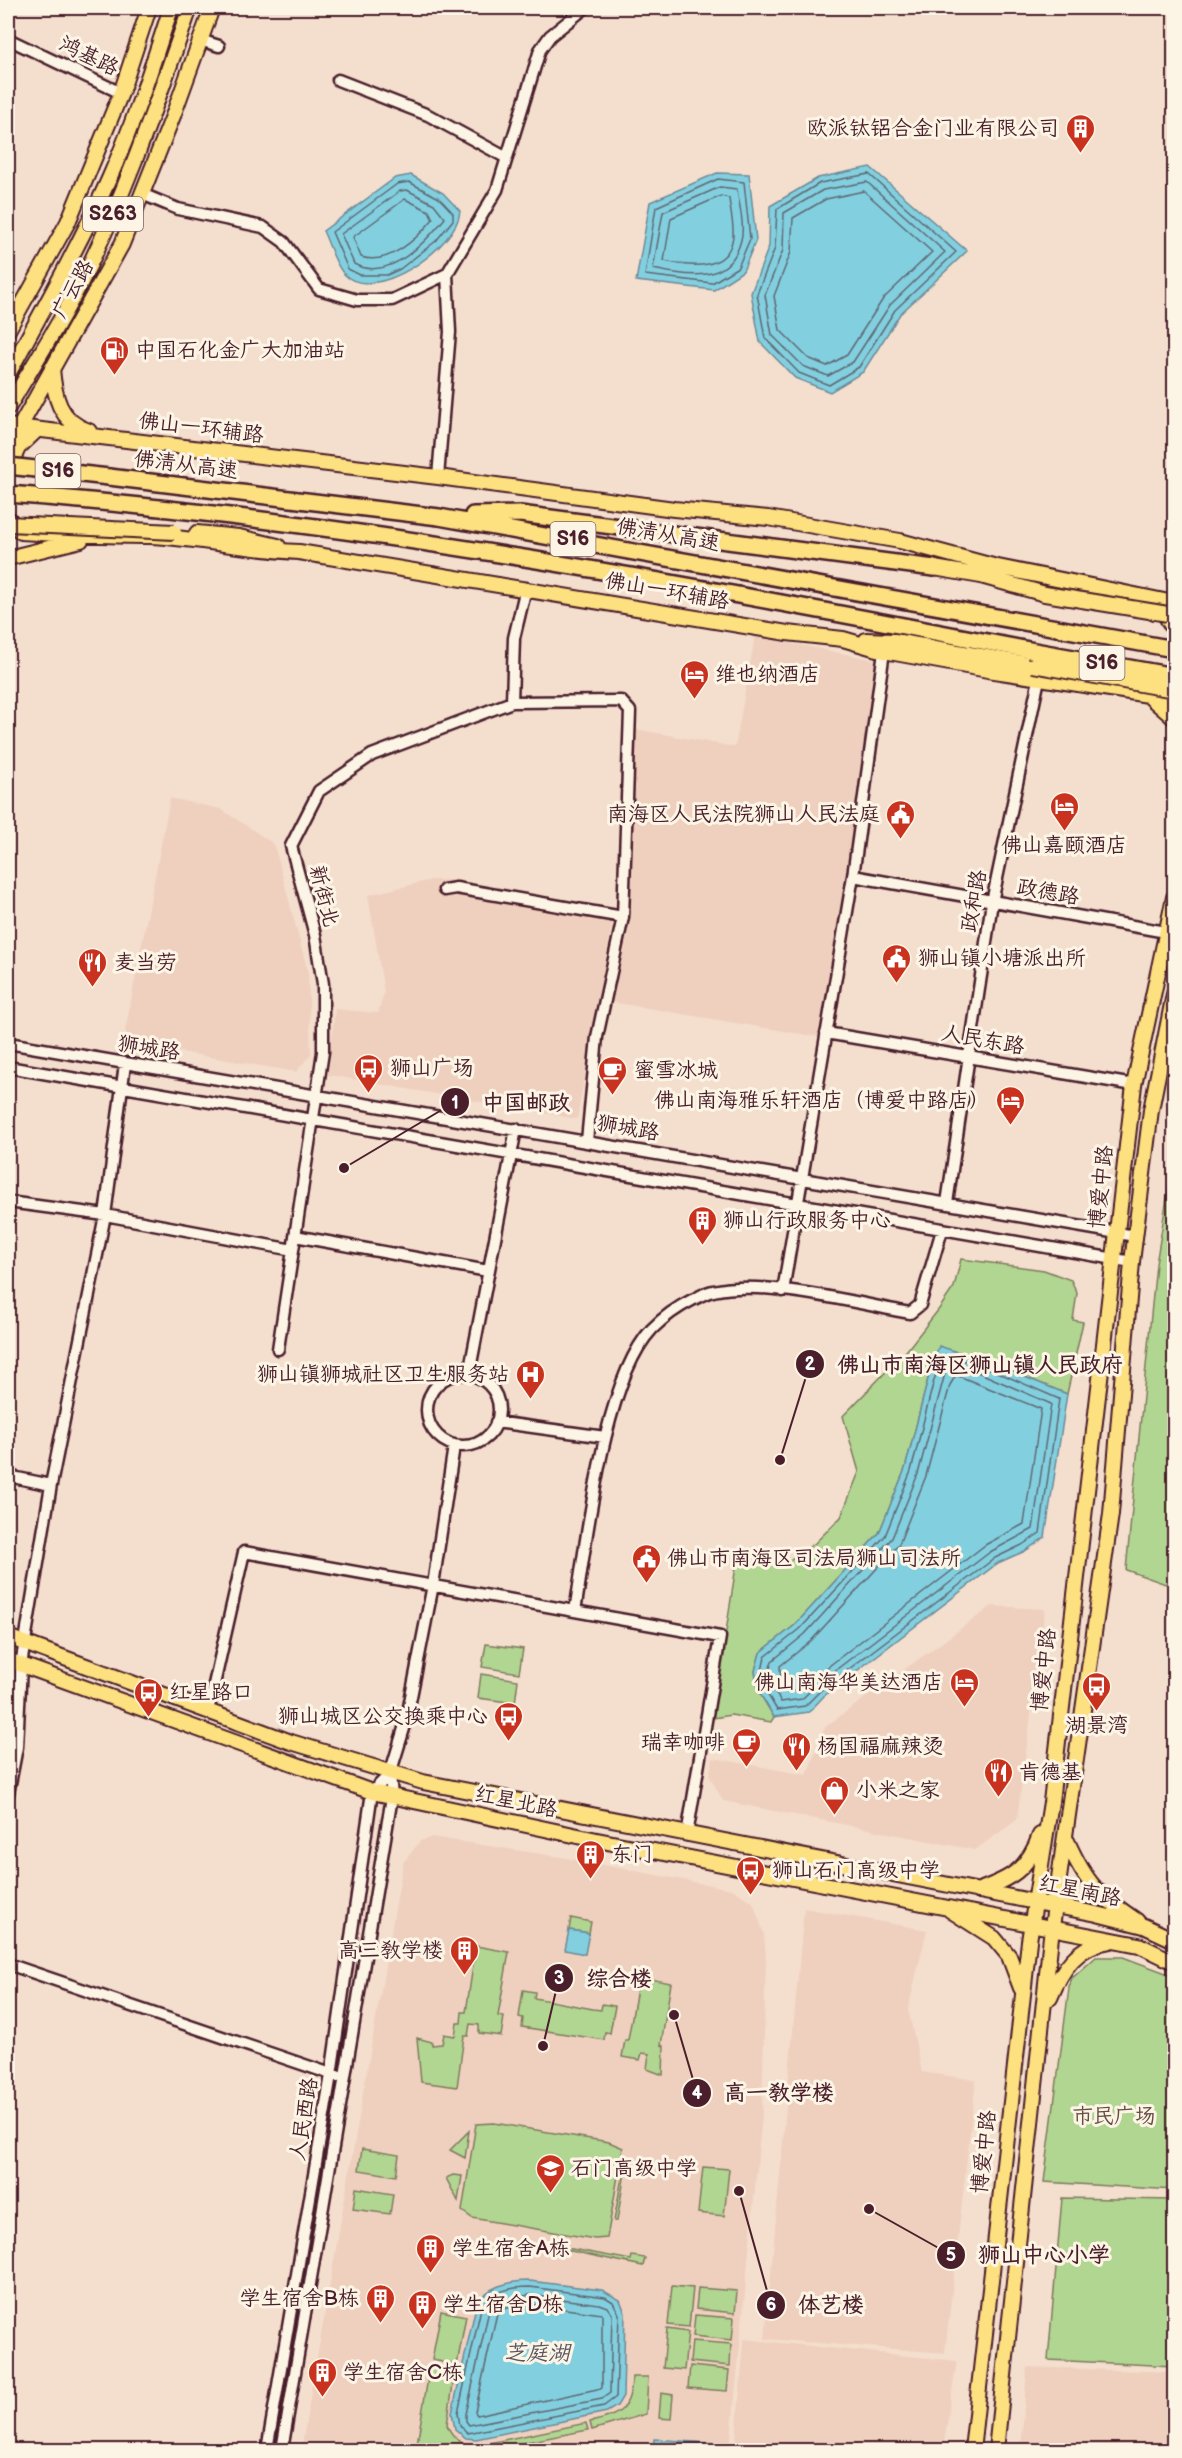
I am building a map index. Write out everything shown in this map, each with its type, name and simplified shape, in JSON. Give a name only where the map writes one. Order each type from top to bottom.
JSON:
[{"type":"highway","name":"佛清从高速","points":[[8,468],[109,477],[439,517],[1174,649]]},
{"type":"highway","name":"S16","points":[[8,494],[332,529],[487,552],[803,606],[1174,676]]},
{"type":"highway","points":[[439,517],[520,514],[934,568]]},
{"type":"main road","name":"广云路","points":[[8,330],[12,319],[68,222],[121,93],[149,8]]},
{"type":"main road","name":"广云路","points":[[8,374],[68,265],[109,179],[142,98],[171,8]]},
{"type":"main road","name":"广云路","points":[[8,408],[80,285],[102,238],[151,119],[190,8]]},
{"type":"main road","name":"广云路","points":[[8,448],[13,426],[52,366],[122,244],[212,8]]},
{"type":"main road","points":[[52,366],[55,396],[65,415],[81,429],[108,437]]},
{"type":"main road","name":"佛山一环辅路","points":[[13,426],[438,477],[674,509],[768,518],[900,541],[993,566],[1174,602]]},
{"type":"main road","points":[[8,468],[18,448],[37,430]]},
{"type":"main road","points":[[8,518],[21,532],[106,537]]},
{"type":"main road","points":[[8,524],[239,537],[299,552]]},
{"type":"main road","name":"佛山一环辅路","points":[[106,537],[150,536],[257,550],[299,552],[788,633],[843,639],[884,651],[1039,679],[1174,699]]},
{"type":"main road","points":[[8,558],[80,540],[106,537]]},
{"type":"main road","points":[[933,550],[981,576]]},
{"type":"main road","points":[[934,568],[981,576],[1045,594],[1174,615]]},
{"type":"main road","points":[[1155,599],[1174,630]]},
{"type":"main road","points":[[843,639],[894,641],[1174,690]]},
{"type":"main road","points":[[1174,668],[1167,685],[1146,695],[1174,718]]},
{"type":"main road","name":"博爱中路","points":[[972,2451],[1023,1992],[1051,1802],[1074,1586],[1134,1085],[1174,897]]},
{"type":"main road","name":"博爱中路","points":[[996,2451],[1052,1927],[1111,1514],[1135,1236],[1151,1110],[1174,994]]},
{"type":"main road","name":"红星北路","points":[[8,1637],[208,1711],[390,1774],[975,1892]]},
{"type":"main road","name":"红星北路","points":[[8,1660],[372,1792],[597,1840],[1032,1923]]},
{"type":"main road","points":[[975,1892],[1005,1881],[1024,1866],[1035,1849],[1051,1802]]},
{"type":"main road","points":[[1066,1840],[1080,1870],[1101,1897],[1144,1926]]},
{"type":"main road","name":"红星南路","points":[[975,1892],[1144,1926],[1174,1940]]},
{"type":"main road","points":[[943,1906],[994,1938],[1009,1956],[1023,1992]]},
{"type":"main road","name":"红星南路","points":[[1032,1923],[1139,1945],[1174,1962]]},
{"type":"main road","points":[[1044,2011],[1058,1977],[1072,1957],[1095,1942],[1116,1940]]},
{"type":"street","points":[[438,477],[450,332],[447,274],[497,190],[540,50],[550,36],[585,8]]},
{"type":"street","name":"鸿基路","points":[[8,39],[121,93]]},
{"type":"street","points":[[200,40],[219,46]]},
{"type":"street","points":[[338,80],[428,115],[507,158]]},
{"type":"street","points":[[142,194],[178,209],[263,227],[284,242],[319,289],[357,300],[392,300],[447,274]]},
{"type":"street","points":[[512,702],[514,638],[526,588]]},
{"type":"street","points":[[783,1291],[854,876],[884,651]]},
{"type":"street","name":"政和路","points":[[947,1203],[992,903],[1039,679]]},
{"type":"street","name":"新街北","points":[[278,1349],[323,1052],[323,984],[315,935],[291,846],[318,790],[372,755],[512,702],[621,701],[630,711],[623,917]]},
{"type":"street","name":"政德路","points":[[854,876],[992,903],[1166,932]]},
{"type":"street","points":[[444,890],[456,888],[623,917],[597,1037],[587,1141]]},
{"type":"street","name":"人民东路","points":[[826,1033],[1134,1085]]},
{"type":"street","name":"狮城路","points":[[8,1042],[1135,1236]]},
{"type":"street","points":[[8,1794],[21,1665],[51,1485],[105,1215],[126,1064]]},
{"type":"street","name":"狮城路","points":[[8,1067],[798,1206],[1132,1262]]},
{"type":"street","points":[[469,1374],[516,1129]]},
{"type":"street","points":[[8,1202],[105,1215],[293,1250]]},
{"type":"street","points":[[575,1611],[605,1437],[628,1368],[651,1330],[681,1306],[711,1291],[742,1287],[783,1291],[910,1313],[920,1305],[942,1230]]},
{"type":"street","points":[[295,1236],[489,1271]]},
{"type":"street","points":[[456,1374],[469,1374],[481,1379],[494,1393],[498,1405],[496,1422],[494,1429],[478,1443],[466,1447],[454,1446],[433,1432],[428,1420],[427,1404],[435,1387],[445,1379],[456,1374]]},
{"type":"street","points":[[496,1422],[605,1437]]},
{"type":"street","points":[[282,2451],[392,1797],[390,1774],[406,1722],[433,1585],[454,1446]]},
{"type":"street","points":[[8,1476],[51,1485]]},
{"type":"street","points":[[208,1711],[244,1552],[720,1637],[687,1835]]},
{"type":"street","points":[[372,1792],[390,1774]]},
{"type":"street","name":"人民西路","points":[[267,2451],[331,2075],[372,1792]]},
{"type":"street","points":[[8,1964],[331,2075],[345,2077]]},
{"type":"shaded area","points":[[755,636],[876,660],[847,876],[819,1037],[611,1002],[630,918],[635,729],[735,747]]},
{"type":"shaded area","points":[[170,798],[221,809],[274,844],[308,972],[311,1054],[296,1072],[129,1043],[125,1031]]},
{"type":"shaded area","name":"狮山广场","points":[[431,880],[458,880],[615,908],[577,1119],[328,1075],[335,1009],[378,1013],[384,992],[368,895]]},
{"type":"shaded area","points":[[992,1606],[1045,1609],[1017,1820],[975,1850],[723,1801],[709,1775],[713,1758],[807,1775],[825,1727]]},
{"type":"shaded area","name":"石门高级中学","points":[[432,1837],[555,1856],[732,1889],[753,1902],[764,1934],[766,1958],[762,2115],[730,2450],[301,2450],[403,1863],[420,1841]]},
{"type":"shaded area","points":[[804,1908],[927,1930],[908,2009],[922,2072],[976,2080],[945,2353],[765,2339]]},
{"type":"shaded area","points":[[744,2339],[957,2361],[943,2450],[735,2450]]},
{"type":"shaded area","points":[[1027,2367],[1174,2372],[1174,2450],[1021,2450]]},
{"type":"green space","points":[[1174,1155],[1174,1587],[1126,1570],[1156,1264]]},
{"type":"green space","points":[[961,1259],[1044,1270],[1071,1280],[1077,1293],[1073,1320],[1083,1322],[1067,1394],[985,1361],[939,1347],[928,1379],[905,1469],[879,1533],[795,1625],[760,1653],[755,1671],[759,1692],[774,1717],[771,1722],[731,1715],[713,1718],[736,1566],[788,1561],[815,1543],[841,1517],[859,1472],[843,1416],[907,1350],[939,1309],[954,1287]]},
{"type":"green space","points":[[486,1644],[523,1649],[519,1673],[482,1667]]},
{"type":"green space","points":[[481,1674],[518,1680],[515,1703],[478,1698]]},
{"type":"green space","points":[[571,1918],[591,1922],[589,1933],[569,1930]]},
{"type":"green space","points":[[476,1946],[509,1952],[498,2016],[504,2017],[501,2036],[479,2033],[479,2025],[470,2024],[468,2036],[464,2036],[457,2087],[421,2082],[417,2038],[432,2042],[432,2045],[442,2044],[444,2034],[455,2036],[457,2023],[461,2023],[462,2012],[466,2012]]},
{"type":"green space","name":"市民广场","points":[[1096,1957],[1123,1957],[1174,1976],[1174,2190],[1044,2182],[1070,1980]]},
{"type":"green space","points":[[639,1977],[671,1983],[661,2045],[664,2046],[663,2075],[647,2069],[649,2054],[642,2053],[640,2060],[622,2057],[625,2040],[628,2040]]},
{"type":"green space","points":[[523,1990],[535,1992],[534,1998],[593,2009],[601,2010],[602,2004],[615,2006],[610,2033],[605,2032],[604,2040],[522,2027],[523,2018],[519,2017]]},
{"type":"green space","points":[[494,2123],[609,2142],[623,2148],[607,2238],[595,2239],[472,2218],[462,2211],[476,2124]]},
{"type":"green space","points":[[469,2131],[465,2158],[450,2150]]},
{"type":"green space","points":[[362,2149],[399,2155],[396,2176],[359,2170]]},
{"type":"green space","points":[[624,2166],[626,2166],[617,2221],[614,2221]]},
{"type":"green space","points":[[703,2167],[729,2169],[724,2216],[698,2213]]},
{"type":"green space","points":[[453,2175],[462,2176],[458,2201],[446,2178]]},
{"type":"green space","points":[[356,2188],[393,2194],[390,2214],[353,2209]]},
{"type":"green space","points":[[1062,2198],[1174,2200],[1174,2366],[1048,2360]]},
{"type":"green space","points":[[561,2247],[631,2260],[632,2256],[645,2258],[643,2266],[561,2249]]},
{"type":"green space","points":[[672,2286],[693,2288],[689,2327],[668,2325]]},
{"type":"green space","points":[[698,2288],[737,2291],[735,2313],[696,2309]]},
{"type":"green space","points":[[441,2311],[466,2316],[457,2365],[432,2360]]},
{"type":"green space","points":[[695,2315],[734,2318],[732,2340],[693,2336]]},
{"type":"green space","points":[[667,2329],[688,2332],[684,2370],[663,2368]]},
{"type":"green space","points":[[692,2341],[731,2344],[730,2366],[690,2362]]},
{"type":"green space","points":[[430,2366],[455,2371],[447,2425],[459,2441],[478,2445],[480,2450],[416,2450]]},
{"type":"green space","points":[[690,2366],[729,2370],[727,2391],[688,2388]]},
{"type":"green space","points":[[632,2377],[648,2377],[646,2414],[592,2430],[590,2422],[616,2414],[626,2404]]},
{"type":"green space","points":[[661,2393],[673,2395],[671,2419],[659,2418]]},
{"type":"green space","points":[[586,2423],[588,2430],[485,2450],[484,2444]]},
{"type":"water","points":[[870,167],[967,251],[900,314],[863,372],[830,392],[795,378],[760,342],[751,293],[769,246],[770,206],[818,178]]},
{"type":"water","points":[[717,173],[749,174],[756,240],[743,271],[714,290],[636,281],[650,202]]},
{"type":"water","points":[[411,175],[443,193],[460,211],[456,225],[430,255],[412,268],[393,278],[374,283],[357,282],[340,269],[323,231],[395,178]]},
{"type":"water","points":[[939,1346],[985,1361],[1067,1394],[1045,1537],[1025,1551],[998,1563],[824,1696],[809,1712],[774,1717],[759,1692],[755,1671],[760,1653],[795,1625],[879,1533],[905,1469],[928,1379]]},
{"type":"water","points":[[569,1930],[589,1933],[585,1954],[565,1950]]},
{"type":"water","name":"芝庭湖","points":[[530,2281],[602,2290],[620,2300],[625,2313],[623,2396],[617,2406],[607,2412],[476,2439],[466,2438],[455,2429],[452,2413],[476,2306],[480,2299],[492,2289],[514,2282]]},
{"type":"water","points":[[654,2439],[721,2444],[721,2450],[653,2450]]},
{"type":"place","name":"欧派钛铝合金门业有限公司","points":[[1080,154]]},
{"type":"place","name":"中国石化金广大加油站","points":[[114,376]]},
{"type":"place","name":"维也纳酒店","points":[[694,700]]},
{"type":"place","name":"佛山嘉颐酒店","points":[[1064,832]]},
{"type":"place","name":"南海区人民法院狮山人民法庭","points":[[901,840]]},
{"type":"place","name":"狮山镇小塘派出所","points":[[897,984]]},
{"type":"place","name":"麦当劳","points":[[93,988]]},
{"type":"place","name":"狮山广场","points":[[369,1094]]},
{"type":"place","name":"蜜雪冰城","points":[[613,1096]]},
{"type":"place","name":"佛山南海雅乐轩酒店（博爱中路店）","points":[[1011,1126]]},
{"type":"place","name":"中国邮政","points":[[344,1168]]},
{"type":"place","name":"狮山行政服务中心","points":[[702,1246]]},
{"type":"place","name":"狮山镇狮城社区卫生服务站","points":[[530,1400]]},
{"type":"place","name":"佛山市南海区狮山镇人民政府","points":[[780,1460]]},
{"type":"place","name":"佛山市南海区司法局狮山司法所","points":[[646,1584]]},
{"type":"place","name":"佛山南海华美达酒店","points":[[964,1708]]},
{"type":"place","name":"湖景湾","points":[[1097,1712]]},
{"type":"place","name":"红星路口","points":[[148,1718]]},
{"type":"place","name":"狮山城区公交换乘中心","points":[[509,1742]]},
{"type":"place","name":"瑞幸咖啡","points":[[746,1768]]},
{"type":"place","name":"杨国福麻辣烫","points":[[796,1772]]},
{"type":"place","name":"肯德基","points":[[998,1798]]},
{"type":"place","name":"小米之家","points":[[835,1816]]},
{"type":"place","name":"东门","points":[[590,1880]]},
{"type":"place","name":"狮山石门高级中学","points":[[751,1896]]},
{"type":"place","name":"高三教学楼","points":[[464,1976]]},
{"type":"place","name":"高一教学楼","points":[[674,2015]]},
{"type":"place","name":"综合楼","points":[[543,2046]]},
{"type":"place","name":"体艺楼","points":[[739,2191]]},
{"type":"place","name":"石门高级中学","points":[[550,2194]]},
{"type":"place","name":"狮山中心小学","points":[[869,2209]]},
{"type":"place","name":"学生宿舍A栋","points":[[431,2274]]},
{"type":"place","name":"学生宿舍B栋","points":[[380,2324]]},
{"type":"place","name":"学生宿舍D栋","points":[[422,2330]]},
{"type":"place","name":"学生宿舍C栋","points":[[322,2398]]}]
